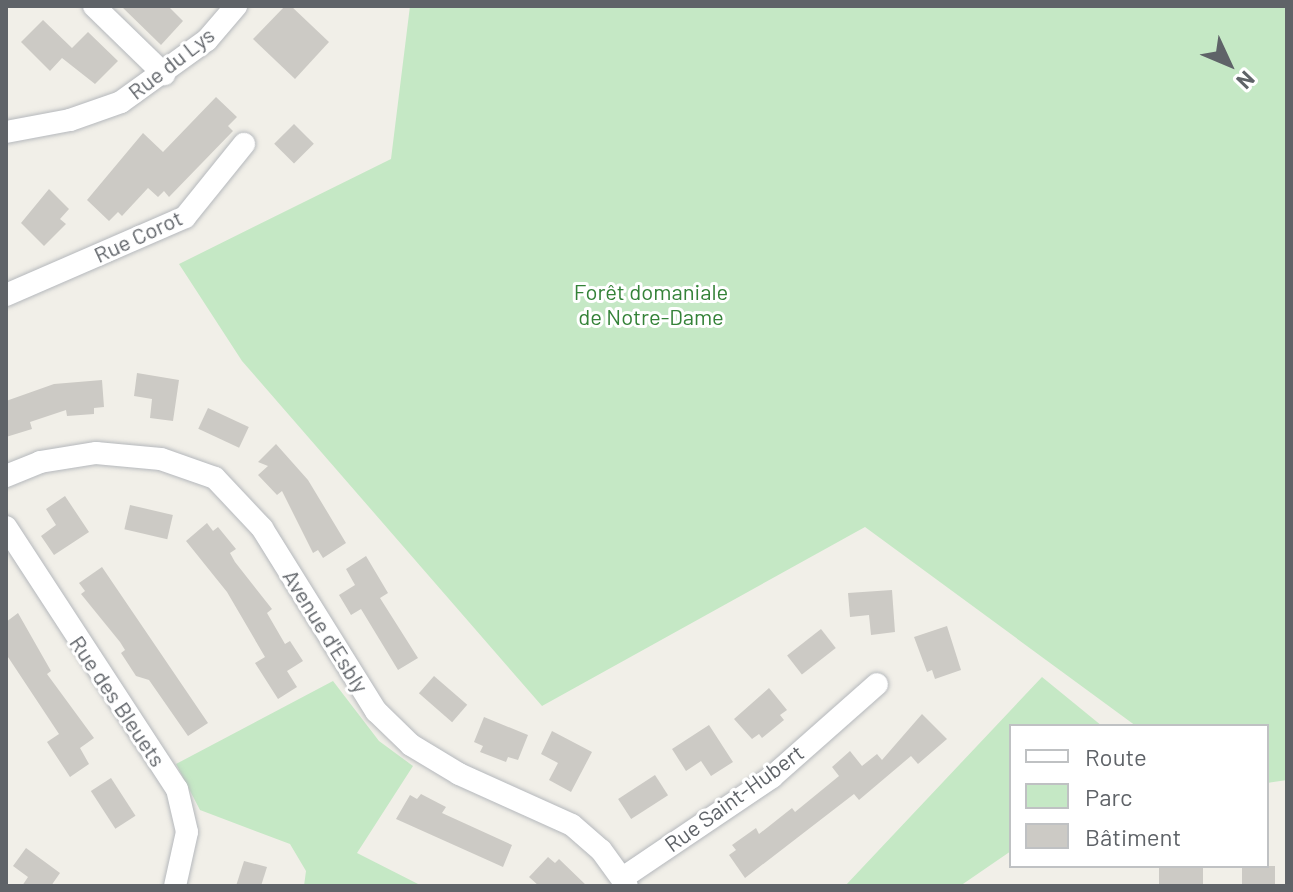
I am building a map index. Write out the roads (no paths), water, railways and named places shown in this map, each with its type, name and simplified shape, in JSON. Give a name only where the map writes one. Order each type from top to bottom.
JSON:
[{"type":"street","points":[[94,6],[164,74]]},
{"type":"street","name":"Rue du Lys","points":[[6,132],[96,111],[164,74],[207,40],[236,6]]},
{"type":"street","name":"Rue Corot","points":[[6,295],[185,217],[244,144]]},
{"type":"street","name":"Avenue d'Esbly","points":[[6,476],[40,462],[96,453],[161,459],[215,478],[262,528],[376,711],[411,745],[459,774],[572,825],[626,881]]},
{"type":"street","name":"Rue des Bleuets","points":[[6,527],[177,789],[187,832],[175,886]]},
{"type":"street","name":"Rue Saint-Hubert","points":[[626,881],[772,777],[877,684]]},
{"type":"park label","name":"Forêt domaniale de Notre-Dame","points":[[651,304]]}]
